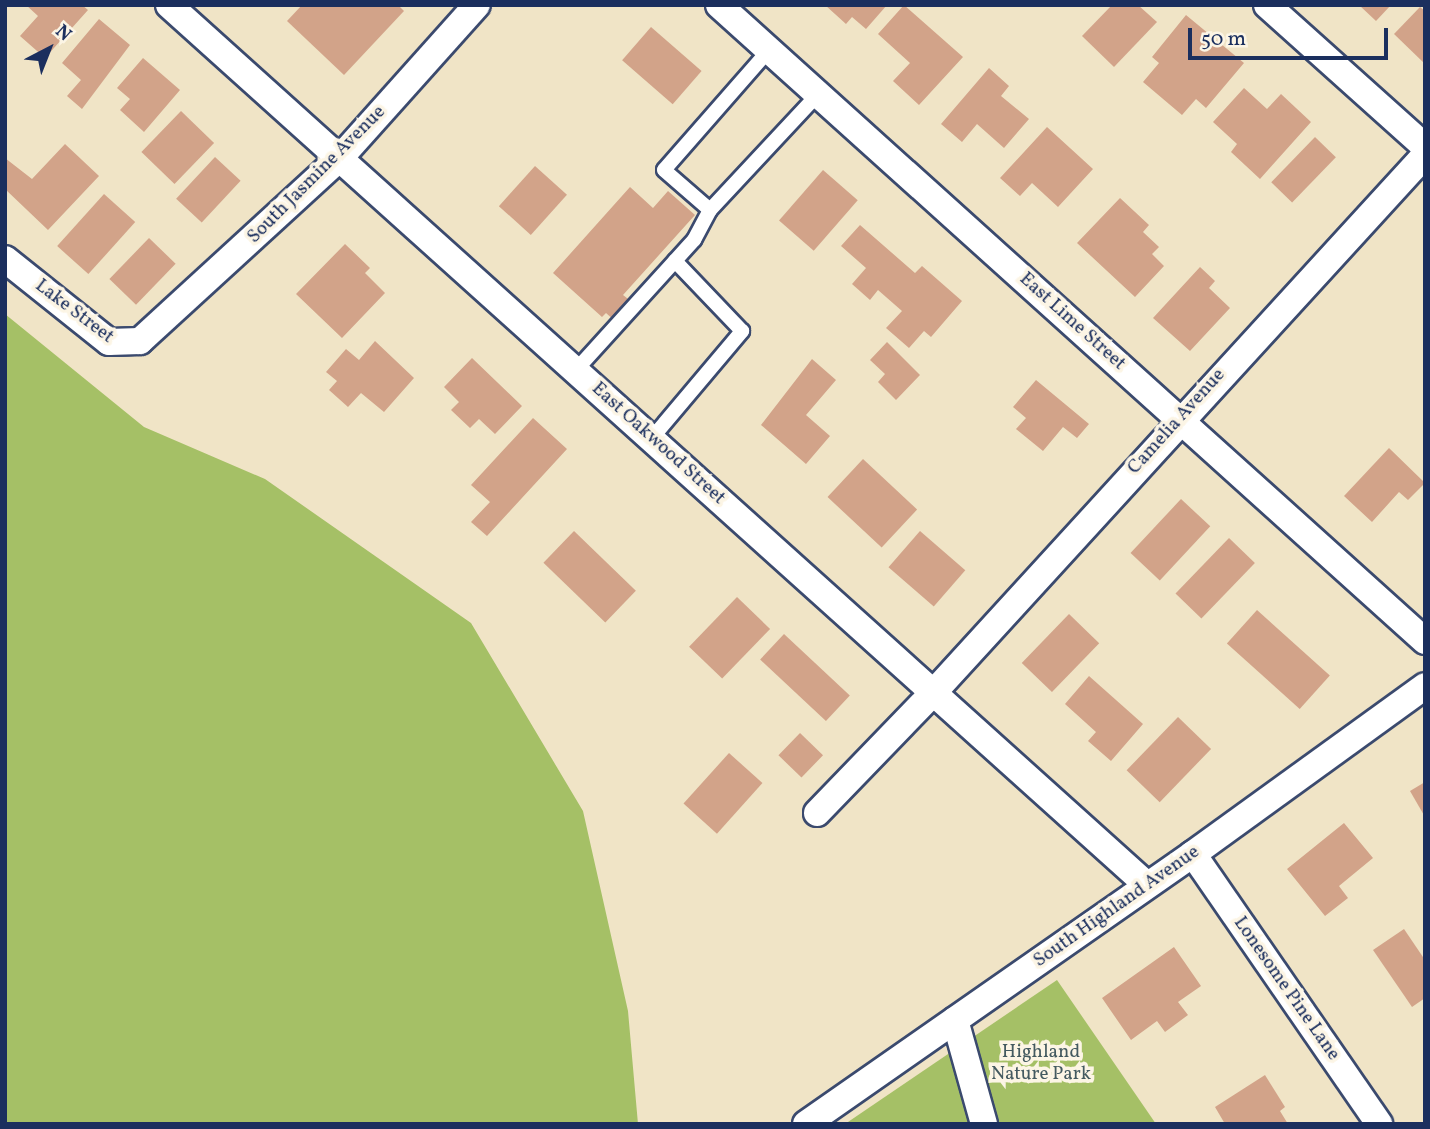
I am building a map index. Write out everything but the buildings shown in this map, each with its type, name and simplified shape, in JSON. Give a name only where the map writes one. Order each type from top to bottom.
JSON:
[{"type":"street","name":"East Oakwood Street","points":[[169,5],[1146,884]]},
{"type":"street","name":"South Jasmine Avenue","points":[[147,337],[340,158],[477,5]]},
{"type":"street","name":"East Lime Street","points":[[719,5],[1425,641]]},
{"type":"street","points":[[1267,5],[1425,148]]},
{"type":"street","name":"Camelia Avenue","points":[[817,813],[934,692],[1180,418],[1425,155]]},
{"type":"street","name":"Lake Street","points":[[5,259],[109,342],[126,345],[147,337]]},
{"type":"street","name":"South Highland Avenue","points":[[806,1124],[1146,884],[1193,854],[1425,686]]},
{"type":"street","name":"Lonesome Pine Lane","points":[[1193,854],[1379,1124]]},
{"type":"street","points":[[955,1020],[984,1124]]},
{"type":"lane","points":[[710,211],[664,170],[769,50]]},
{"type":"lane","points":[[576,370],[694,240],[710,211],[818,94]]},
{"type":"lane","points":[[652,438],[742,331],[675,261]]},
{"type":"green space","points":[[5,314],[144,427],[265,479],[471,623],[583,811],[628,1011],[638,1124],[5,1124]]},
{"type":"green space","name":"Highland Nature Park","points":[[1057,980],[1156,1124],[845,1124]]}]
